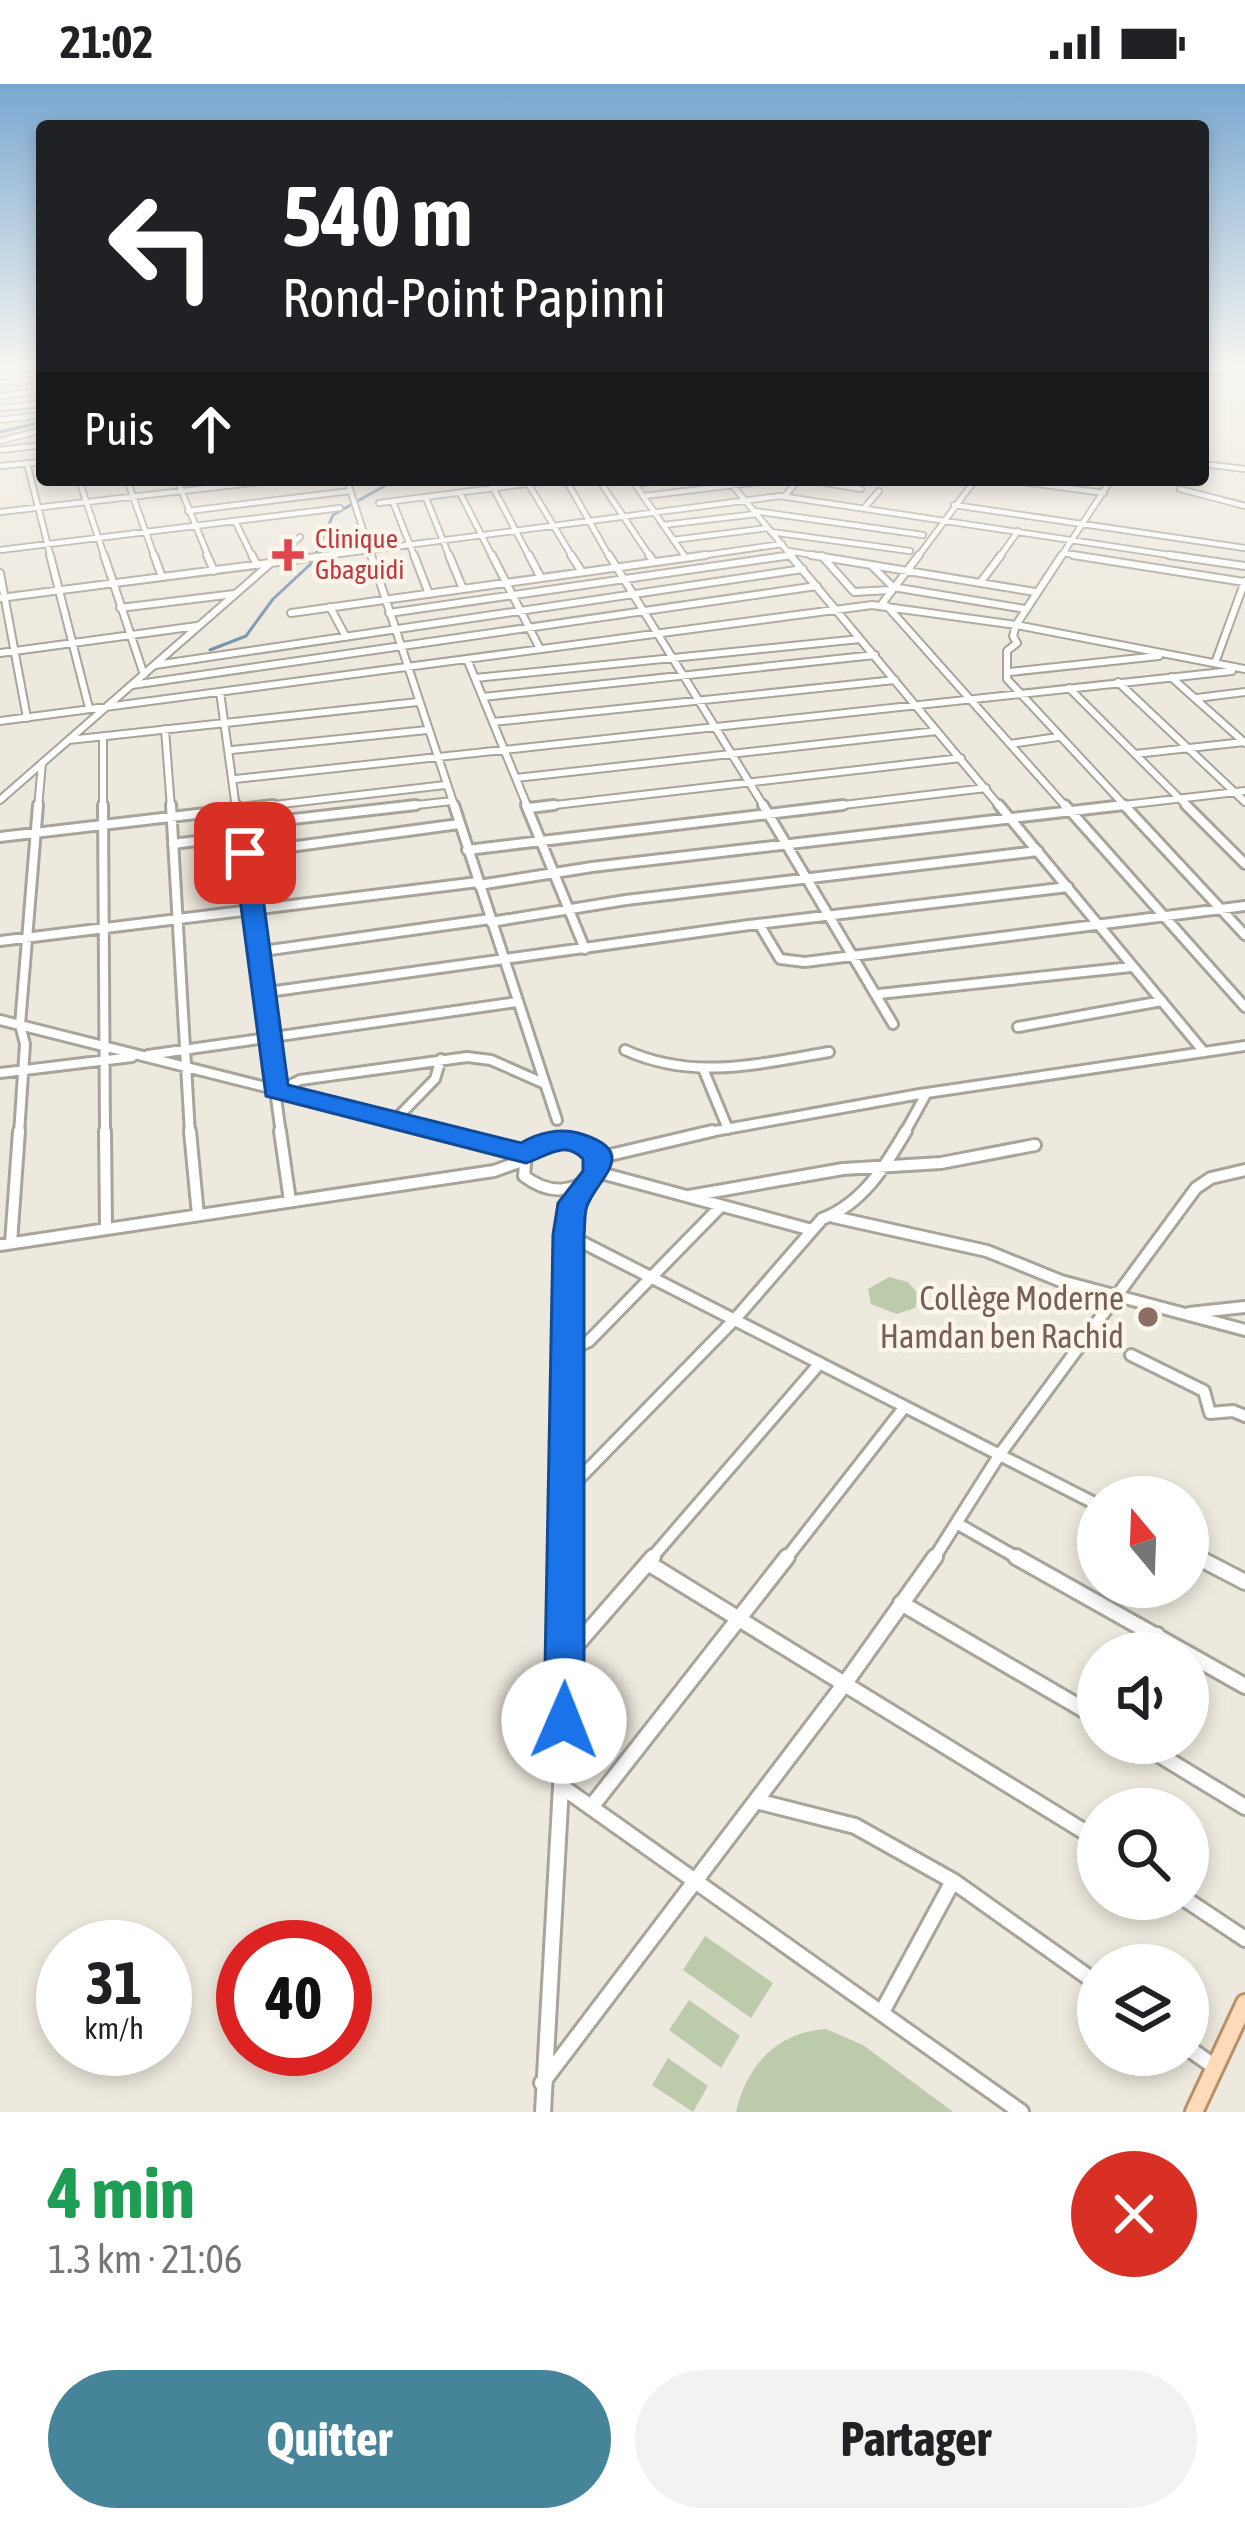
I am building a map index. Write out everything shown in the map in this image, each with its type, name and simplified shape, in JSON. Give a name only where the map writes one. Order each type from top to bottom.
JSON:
[{"type":"main road","points":[[1194,2112],[1245,2002]]},
{"type":"street","points":[[0,466],[36,462]]},
{"type":"street","points":[[27,463],[88,708]]},
{"type":"street","points":[[1209,466],[1245,466]]},
{"type":"street","points":[[81,486],[144,675]]},
{"type":"street","points":[[130,486],[162,577]]},
{"type":"street","points":[[179,486],[214,571]]},
{"type":"street","points":[[0,512],[224,486]]},
{"type":"street","points":[[349,486],[543,1083],[570,1140]]},
{"type":"street","points":[[379,503],[505,486]]},
{"type":"street","points":[[529,486],[582,572]]},
{"type":"street","points":[[566,486],[592,521],[711,727],[789,844],[893,1024]]},
{"type":"street","points":[[602,486],[654,562]]},
{"type":"street","points":[[637,486],[686,558]]},
{"type":"street","points":[[644,496],[710,486]]},
{"type":"street","points":[[733,486],[1204,1052]]},
{"type":"street","points":[[785,496],[793,486]]},
{"type":"street","points":[[843,486],[861,489]]},
{"type":"street","points":[[884,606],[904,570],[970,486]]},
{"type":"street","points":[[1053,486],[1104,493]]},
{"type":"street","points":[[1108,486],[1016,625],[1012,636],[1017,643],[1007,651],[1010,672],[1006,680],[1245,935]]},
{"type":"street","points":[[494,488],[541,578]]},
{"type":"street","points":[[1180,489],[1245,506]]},
{"type":"street","points":[[188,511],[350,491]]},
{"type":"street","points":[[865,507],[879,491]]},
{"type":"street","points":[[460,493],[540,649]]},
{"type":"street","points":[[2,598],[785,496],[1245,566]]},
{"type":"street","points":[[426,497],[463,589]]},
{"type":"street","points":[[392,502],[429,594]]},
{"type":"street","points":[[954,505],[1245,548]]},
{"type":"street","points":[[0,550],[340,508]]},
{"type":"street","points":[[663,525],[755,512],[923,535]]},
{"type":"street","points":[[235,521],[257,565]]},
{"type":"street","points":[[1000,528],[996,537],[1011,539]]},
{"type":"street","points":[[673,540],[770,530],[910,551]]},
{"type":"street","points":[[980,583],[1018,531]]},
{"type":"street","points":[[0,800],[300,537]]},
{"type":"street","points":[[1198,541],[1222,538]]},
{"type":"street","points":[[291,613],[782,544]]},
{"type":"street","points":[[389,613],[790,553],[1035,592]]},
{"type":"street","points":[[1063,553],[1245,581],[1215,663]]},
{"type":"street","points":[[822,556],[854,592],[892,589],[1025,609]]},
{"type":"street","points":[[870,564],[892,589]]},
{"type":"street","points":[[155,665],[803,569]]},
{"type":"street","points":[[0,573],[27,718]]},
{"type":"street","points":[[132,685],[817,586]]},
{"type":"street","points":[[120,608],[237,593]]},
{"type":"street","points":[[884,606],[1245,1007]]},
{"type":"street","points":[[0,721],[884,606],[1016,625],[1245,669]]},
{"type":"street","points":[[330,608],[346,637]]},
{"type":"street","points":[[0,653],[200,626]]},
{"type":"street","points":[[475,678],[860,639]]},
{"type":"street","points":[[483,697],[875,655]]},
{"type":"street","points":[[1010,672],[1168,655]]},
{"type":"street","points":[[467,659],[585,949]]},
{"type":"street","points":[[235,779],[1245,669]]},
{"type":"street","points":[[1171,677],[1245,742]]},
{"type":"street","points":[[494,722],[895,680]]},
{"type":"street","points":[[1118,682],[1240,791],[1245,802]]},
{"type":"street","points":[[1069,688],[1245,864]]},
{"type":"street","points":[[220,692],[232,750],[290,1201]]},
{"type":"street","points":[[1195,698],[1245,692]]},
{"type":"street","points":[[1232,694],[1245,705]]},
{"type":"street","points":[[69,740],[418,702]]},
{"type":"street","points":[[165,729],[187,1048],[183,1067],[198,1215]]},
{"type":"street","points":[[232,750],[428,730]]},
{"type":"street","points":[[516,778],[937,731]]},
{"type":"street","points":[[103,736],[106,1228]]},
{"type":"street","points":[[1010,744],[1058,737]]},
{"type":"street","points":[[1135,754],[1245,742]]},
{"type":"street","points":[[529,808],[961,758]]},
{"type":"street","points":[[42,764],[20,1025],[24,1070],[6,1244],[494,1171],[551,1140],[570,1140],[587,1147],[597,1158],[597,1172],[573,1203],[568,1235],[566,1657],[543,2112]]},
{"type":"street","points":[[0,837],[446,785]]},
{"type":"street","points":[[467,850],[986,788]]},
{"type":"street","points":[[0,940],[1240,791]]},
{"type":"street","points":[[344,797],[349,812]]},
{"type":"street","points":[[172,844],[349,812],[452,801]]},
{"type":"street","points":[[245,853],[459,824]]},
{"type":"street","points":[[256,952],[1038,851]]},
{"type":"street","points":[[262,993],[831,914],[1067,887]]},
{"type":"street","points":[[759,924],[770,950],[786,961],[1245,906]]},
{"type":"street","points":[[879,994],[1132,967]]},
{"type":"street","points":[[1018,1027],[1162,1001]]},
{"type":"street","points":[[141,1056],[517,1002]]},
{"type":"street","points":[[0,1020],[104,1052],[141,1056],[524,1157]]},
{"type":"street","points":[[597,1158],[728,1129],[1245,1046]]},
{"type":"street","points":[[626,1050],[658,1067],[704,1071],[829,1052]]},
{"type":"street","points":[[0,1073],[104,1052]]},
{"type":"street","points":[[276,1090],[300,1080],[441,1059],[481,1058],[543,1083]]},
{"type":"street","points":[[395,1120],[435,1079],[441,1059]]},
{"type":"street","points":[[704,1071],[728,1129]]},
{"type":"street","points":[[834,1217],[856,1201],[926,1096]]},
{"type":"street","points":[[551,1140],[557,1120]]},
{"type":"street","points":[[689,1196],[884,1164],[941,1162],[1035,1144]]},
{"type":"street","points":[[524,1157],[524,1176]]},
{"type":"street","points":[[542,2084],[846,1682],[958,1524],[1000,1454],[1178,1218],[1193,1187],[1212,1174],[1245,1170]]},
{"type":"street","points":[[494,1171],[524,1176],[573,1203]]},
{"type":"street","points":[[597,1172],[812,1230]]},
{"type":"street","points":[[558,1191],[584,1185]]},
{"type":"street","points":[[567,1351],[589,1341],[722,1206]]},
{"type":"street","points":[[569,1489],[736,1318],[822,1219],[834,1217],[988,1251],[1117,1297],[1245,1330]]},
{"type":"street","points":[[568,1235],[1077,1494]]},
{"type":"street","points":[[1184,1314],[1245,1306]]},
{"type":"street","points":[[1131,1355],[1204,1391],[1210,1413],[1233,1411],[1245,1416]]},
{"type":"street","points":[[566,1657],[820,1363]]},
{"type":"street","points":[[592,1806],[903,1409]]},
{"type":"street","points":[[958,1524],[1152,1632]]},
{"type":"street","points":[[648,1563],[1077,1827]]},
{"type":"street","points":[[1209,1563],[1245,1582]]},
{"type":"street","points":[[901,1603],[1077,1706]]},
{"type":"street","points":[[1209,1665],[1245,1686]]},
{"type":"street","points":[[1174,1764],[1245,1807]]},
{"type":"street","points":[[561,1786],[1022,2112]]},
{"type":"street","points":[[756,1801],[855,1826],[952,1881],[1077,1969]]},
{"type":"street","points":[[882,2012],[952,1881]]},
{"type":"street","points":[[1209,1915],[1245,1940]]},
{"type":"street","points":[[1209,2063],[1215,2067]]},
{"type":"green space","points":[[889,1277],[908,1282],[919,1295],[915,1308],[897,1314],[871,1304],[868,1289]]},
{"type":"green space","points":[[705,1936],[773,1983],[751,2018],[683,1970]]},
{"type":"green space","points":[[689,2000],[740,2036],[721,2068],[669,2030]]},
{"type":"green space","points":[[826,2029],[863,2045],[953,2112],[736,2112],[748,2080],[767,2054],[793,2037]]},
{"type":"green space","points":[[668,2058],[708,2086],[693,2112],[652,2085]]},
{"type":"waterway","points":[[316,554],[333,515],[384,486]]},
{"type":"waterway","points":[[210,650],[246,636],[273,599],[315,560]]},
{"type":"place","name":"Clinique Gbaguidi","points":[[288,555]]},
{"type":"place","name":"Collège Moderne Hamdan ben Rachid","points":[[1148,1317]]},
{"type":"route","points":[[245,853],[275,1090],[526,1154],[541,1143],[570,1140],[587,1147],[597,1158],[597,1172],[573,1203],[568,1235],[564,1721]]}]
